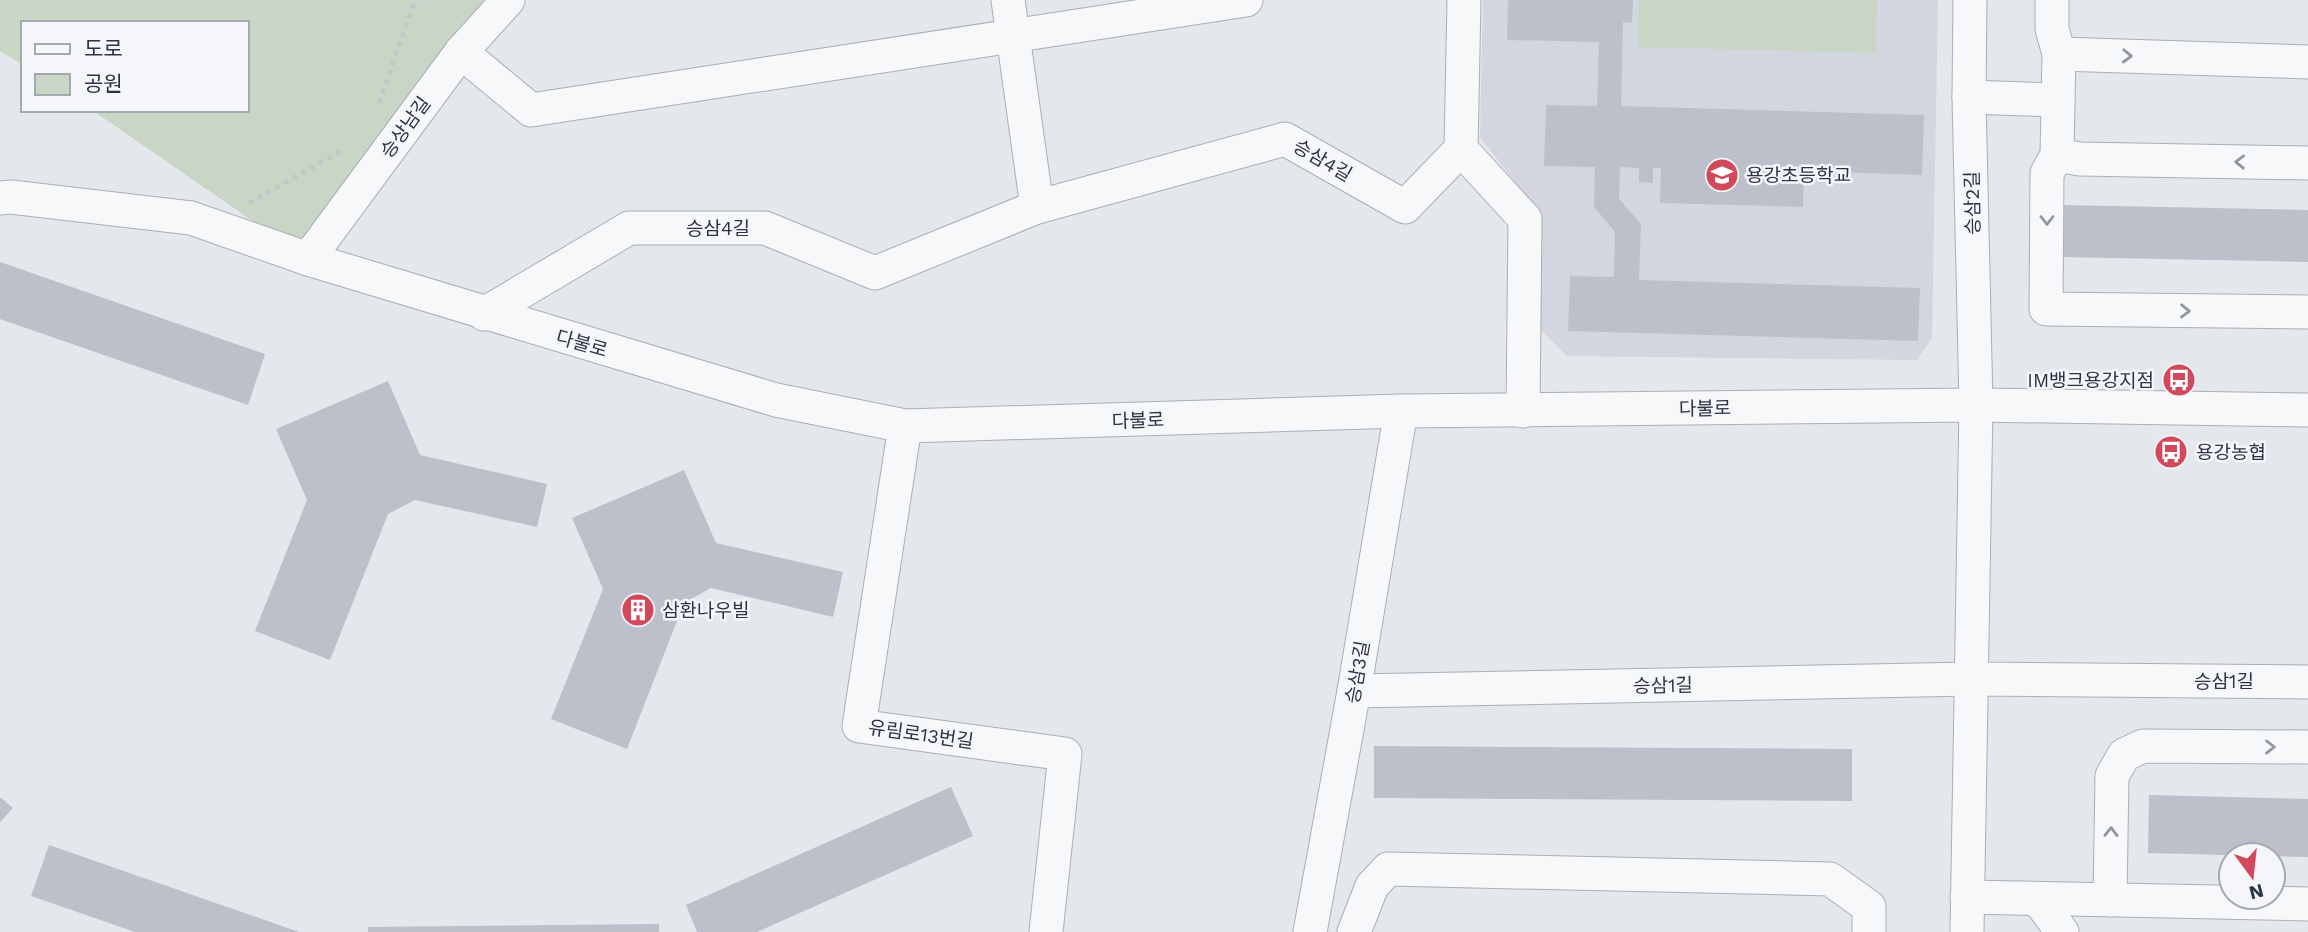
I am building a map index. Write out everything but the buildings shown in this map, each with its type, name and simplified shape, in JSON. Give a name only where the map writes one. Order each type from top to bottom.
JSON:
[{"type":"street","name":"승상남길","points":[[308,259],[461,52],[508,0]]},
{"type":"street","points":[[1007,0],[1037,207]]},
{"type":"street","points":[[461,52],[531,110],[1246,0]]},
{"type":"street","points":[[1464,0],[1461,149],[1525,219],[1523,411]]},
{"type":"street","name":"승삼2길","points":[[1970,0],[1969,97],[1976,405]]},
{"type":"street","points":[[2052,0],[2052,29],[2059,54],[2057,155],[2047,173],[2046,309],[2308,312]]},
{"type":"street","points":[[2059,54],[2308,62]]},
{"type":"street","points":[[1969,97],[2056,100]]},
{"type":"street","name":"승삼4길","points":[[484,314],[629,228],[765,228],[875,273],[1037,207],[1285,139],[1405,207],[1461,149]]},
{"type":"street","points":[[2057,155],[2080,159],[2308,163]]},
{"type":"street","name":"다불로","points":[[0,198],[11,197],[191,218],[308,259],[484,314],[776,400],[905,426],[1401,411],[1976,405],[2308,410]]},
{"type":"street","points":[[1967,932],[1976,405]]},
{"type":"street","name":"승삼3길","points":[[1310,932],[1401,411]]},
{"type":"street","name":"유림로13번길","points":[[905,426],[859,726],[1065,754],[1046,932]]},
{"type":"street","name":"승삼1길","points":[[1354,691],[1971,679],[2308,682]]},
{"type":"street","points":[[2110,900],[2112,776],[2124,755],[2143,746],[2308,747]]},
{"type":"street","points":[[1354,932],[1372,886],[1388,869],[1830,878],[1869,906],[1869,932]]},
{"type":"street","points":[[1967,897],[2308,904]]},
{"type":"street","points":[[2038,899],[2062,932]]},
{"type":"path","points":[[378,112],[415,0]]},
{"type":"path","points":[[213,226],[356,141]]},
{"type":"shaded area","name":"용강초등학교","points":[[1483,0],[1938,0],[1932,338],[1917,360],[1567,356],[1539,328],[1539,213],[1480,137]]},
{"type":"green space","points":[[0,0],[507,0],[308,259],[95,112],[248,112],[248,21],[21,21],[21,64],[0,51]]},
{"type":"green space","points":[[1639,0],[1877,0],[1876,53],[1638,47]]},
{"type":"place","name":"용강초등학교","points":[[1722,175]]},
{"type":"place","name":"IM뱅크용강지점","points":[[2179,380]]},
{"type":"place","name":"용강농협","points":[[2171,452]]},
{"type":"place","name":"삼환나우빌","points":[[638,610]]}]
